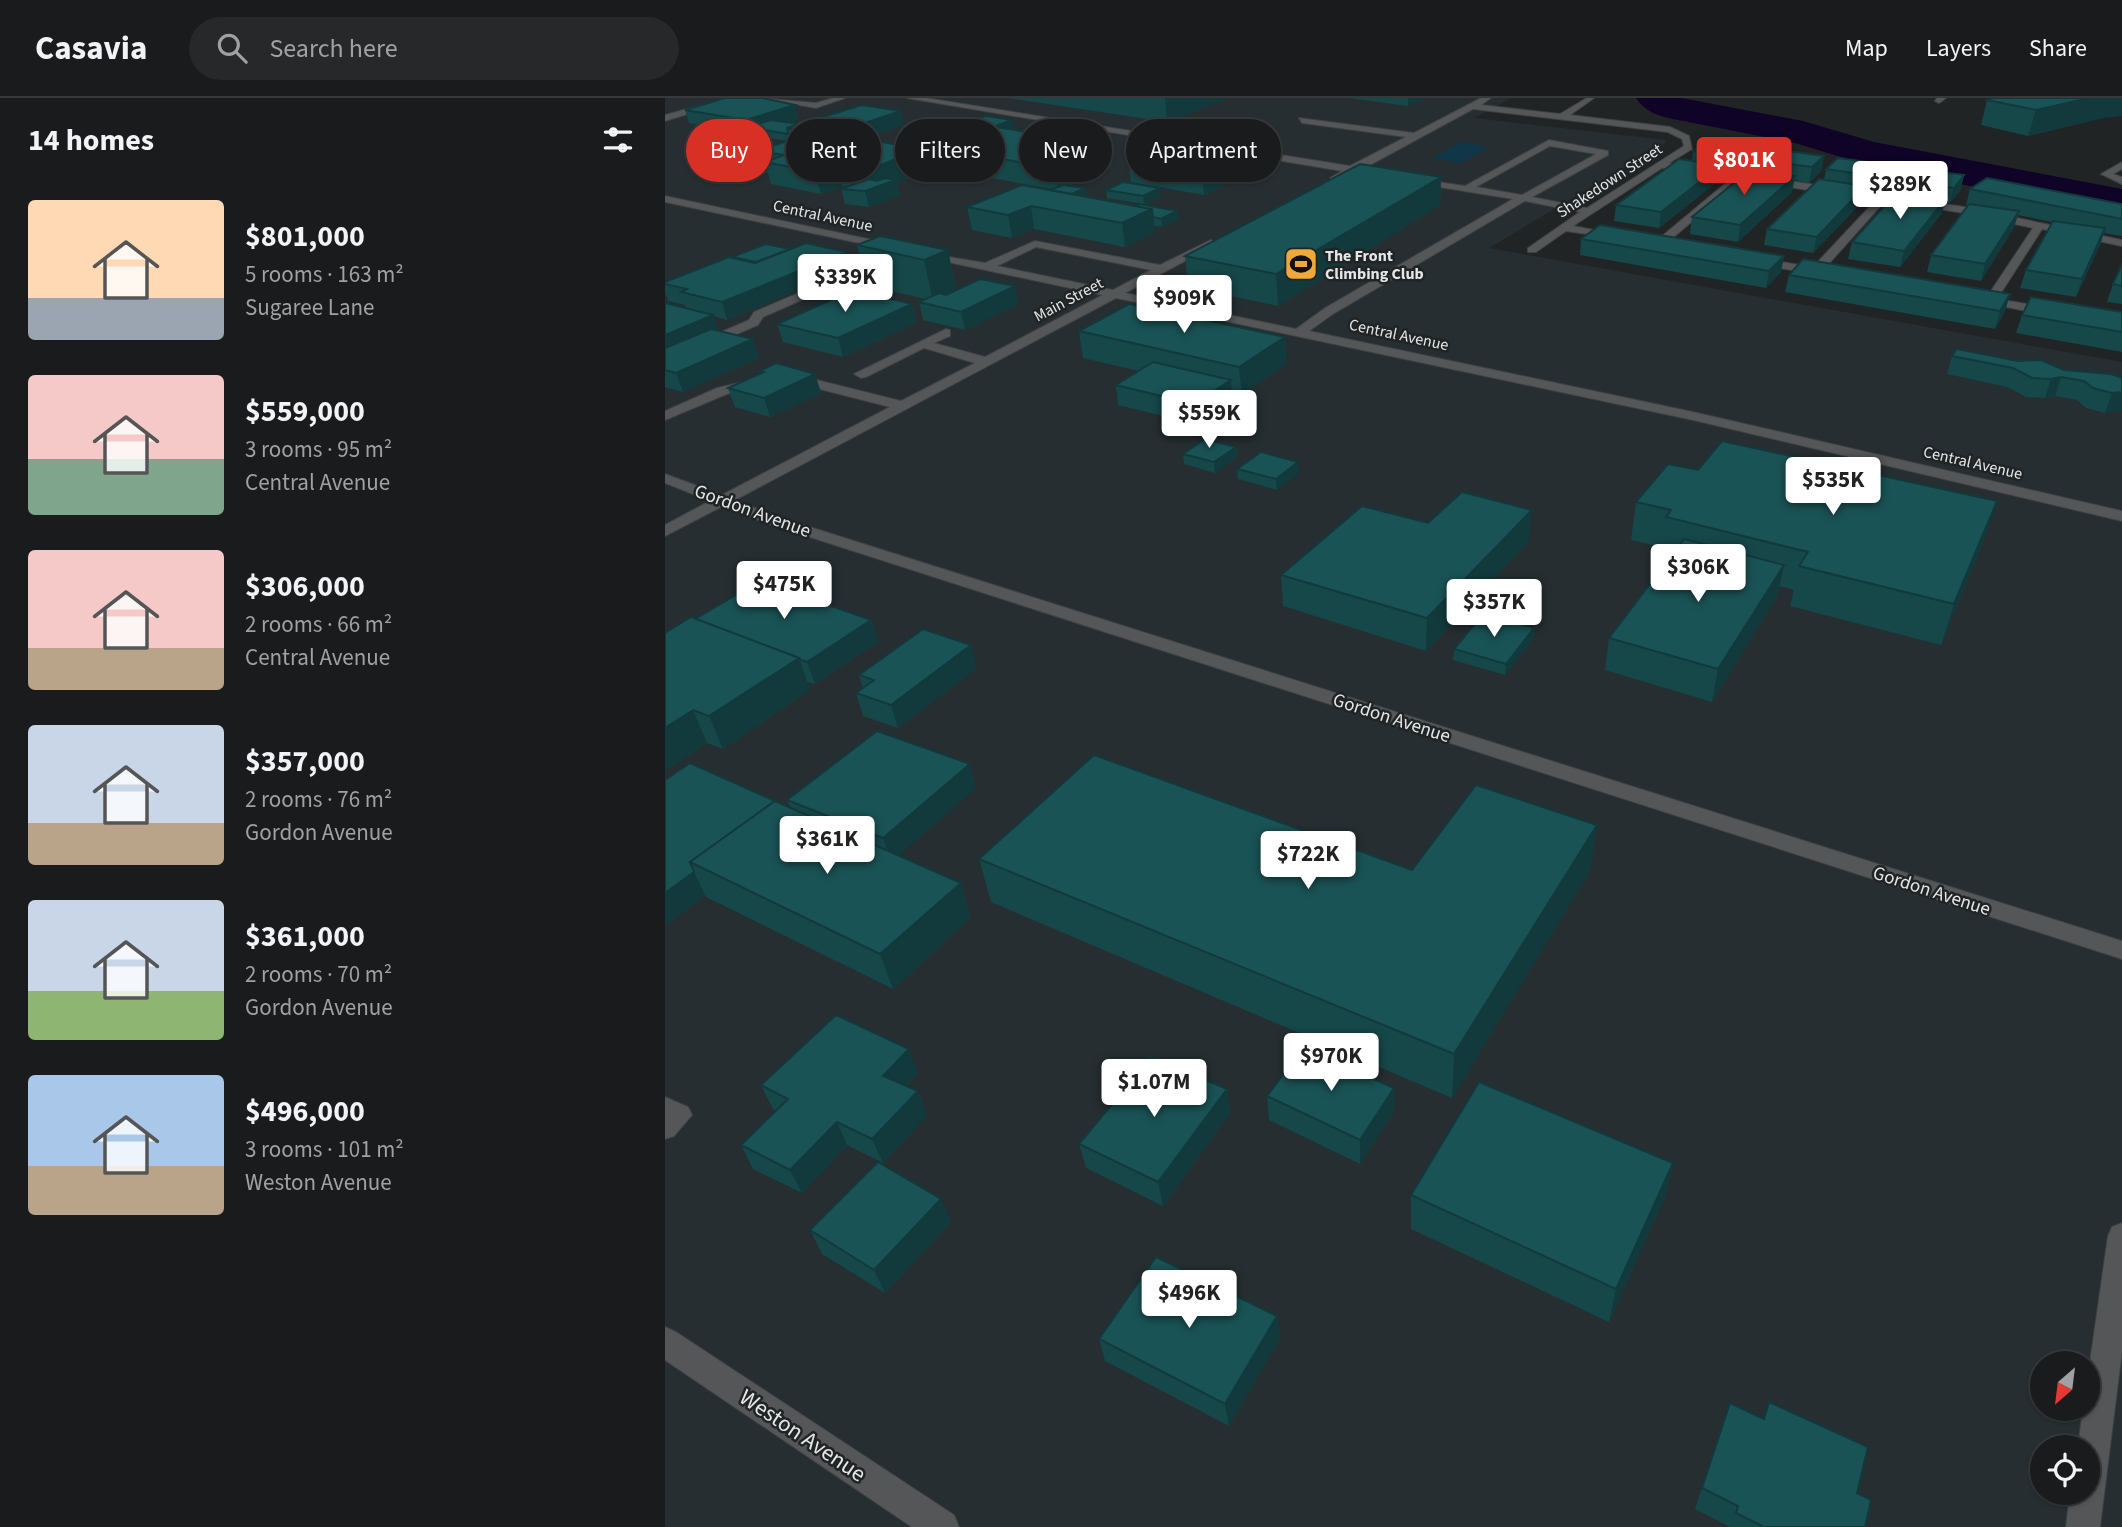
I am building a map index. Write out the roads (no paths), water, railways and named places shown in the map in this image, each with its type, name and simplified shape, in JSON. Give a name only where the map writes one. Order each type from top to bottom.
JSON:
[{"type":"street","points":[[665,118],[736,98]]},
{"type":"street","points":[[764,98],[816,106],[841,98]]},
{"type":"street","points":[[911,98],[1365,172]]},
{"type":"street","points":[[936,102],[948,98]]},
{"type":"street","points":[[1327,182],[1485,98]]},
{"type":"street","points":[[1560,118],[1591,99]]},
{"type":"street","name":"Shakedown Street","points":[[1472,106],[1670,130],[1686,138],[1689,147],[1532,250]]},
{"type":"street","points":[[1302,120],[1415,136]]},
{"type":"street","points":[[1301,331],[1329,311],[1605,153],[1549,144],[1466,189]]},
{"type":"street","points":[[1661,165],[1883,198],[2040,225],[2122,243]]},
{"type":"street","points":[[2122,165],[2106,174],[2122,181]]},
{"type":"street","points":[[1659,244],[1739,177]]},
{"type":"street","points":[[1403,179],[1589,211]]},
{"type":"street","points":[[1817,271],[1883,198]]},
{"type":"street","name":"Central Avenue","points":[[665,200],[1301,331],[1815,443],[2122,516]]},
{"type":"street","points":[[1990,301],[2040,225]]},
{"type":"street","points":[[1564,228],[1632,239]]},
{"type":"street","name":"Main Street","points":[[665,531],[1221,238]]},
{"type":"street","points":[[1646,242],[1672,246]]},
{"type":"street","points":[[986,267],[1035,244],[1161,269]]},
{"type":"street","points":[[665,361],[754,322],[758,315],[906,250]]},
{"type":"street","points":[[1738,258],[1830,274]]},
{"type":"street","points":[[1964,296],[2069,315]]},
{"type":"street","points":[[861,374],[946,333]]},
{"type":"street","points":[[922,344],[987,362]]},
{"type":"street","points":[[665,416],[722,390],[787,376],[903,406]]},
{"type":"street","name":"Gordon Avenue","points":[[665,478],[809,531],[2122,950]]},
{"type":"street","points":[[665,1108],[679,1115],[665,1128]]},
{"type":"street","points":[[2096,1435],[2122,1236]]},
{"type":"street","name":"Weston Avenue","points":[[665,1342],[942,1527]]},
{"type":"street","points":[[2083,1527],[2086,1505]]},
{"type":"waterway","points":[[1654,98],[1673,108],[1803,133],[1867,153],[2122,203]]},
{"type":"place","name":"The Front Climbing Club","points":[[1301,264]]}]
